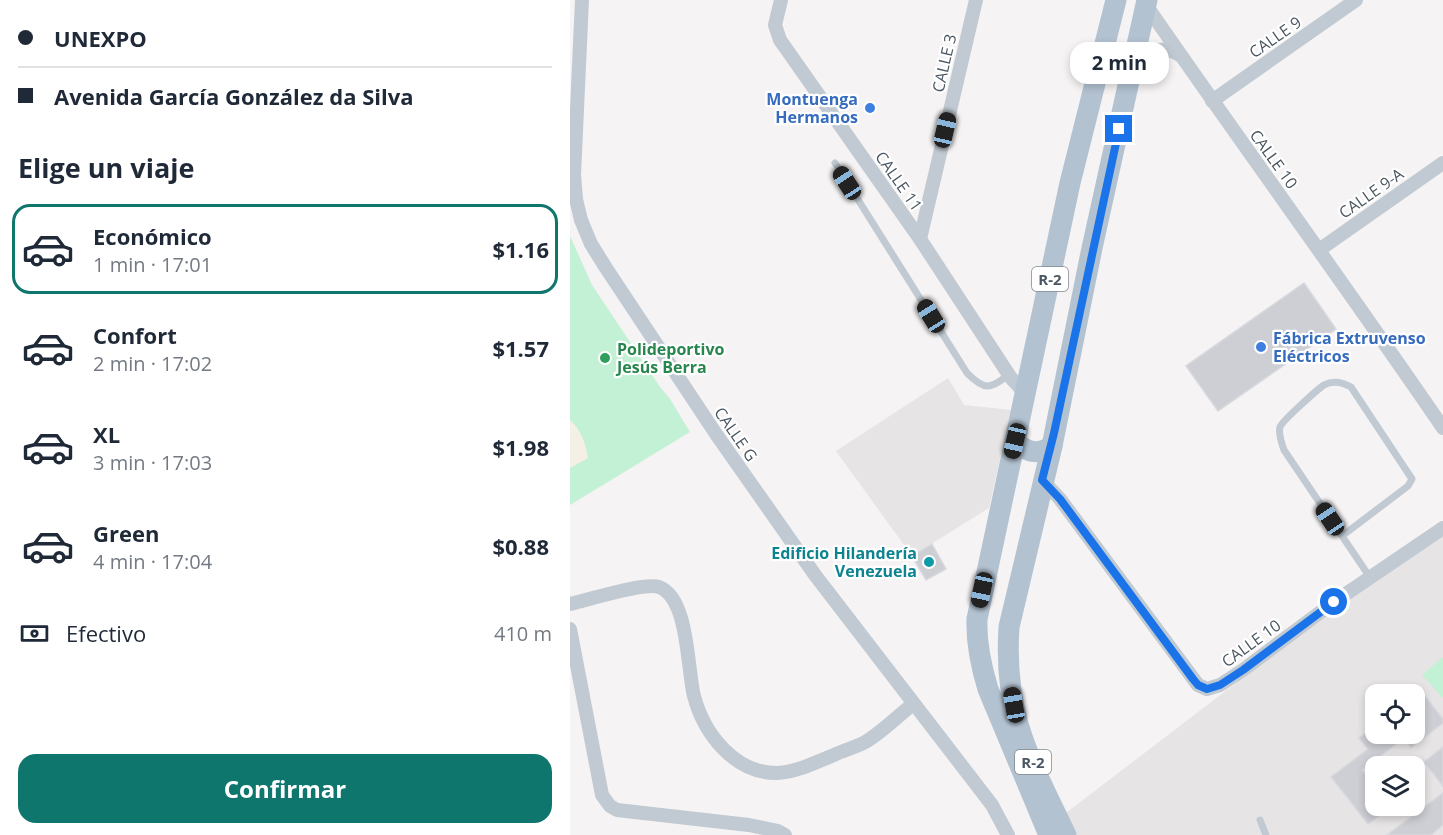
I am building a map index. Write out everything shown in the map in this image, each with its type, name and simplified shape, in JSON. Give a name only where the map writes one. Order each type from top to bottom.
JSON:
[{"type":"main road","name":"R-2","points":[[1049,835],[991,697],[980,664],[977,643],[978,608],[1015,441],[1018,380],[1116,0]]},
{"type":"main road","name":"R-2","points":[[1066,835],[1018,723],[1007,656],[1009,627],[1042,480],[1052,446],[1146,3]]},
{"type":"main road","points":[[1015,441],[1022,448],[1033,453],[1052,446]]},
{"type":"main road","points":[[1007,474],[1014,466],[1021,463],[1028,464],[1039,472],[1042,480]]},
{"type":"street","name":"CALLE G","points":[[582,0],[573,100],[574,175],[576,199],[591,244],[723,444],[815,575],[992,805],[1008,835]]},
{"type":"street","name":"CALLE 11","points":[[781,0],[775,25],[780,39],[1018,380]]},
{"type":"street","name":"CALLE 3","points":[[920,239],[976,0]]},
{"type":"street","name":"CALLE 9","points":[[1212,101],[1356,0]]},
{"type":"street","name":"CALLE 10","points":[[1146,3],[1212,101],[1443,428]]},
{"type":"street","points":[[1133,64],[1140,57],[1156,50],[1174,51],[1181,56]]},
{"type":"street","name":"CALLE 9-A","points":[[1319,250],[1443,163]]},
{"type":"street","name":"CALLE 10","points":[[1042,480],[1060,499],[1193,679],[1198,685],[1207,689],[1220,685],[1243,670],[1370,577],[1443,528]]},
{"type":"street","points":[[570,604],[643,586],[659,588],[672,598],[681,616],[694,697],[706,725],[726,754],[755,770],[778,773],[807,766],[867,741],[913,704]]},
{"type":"street","points":[[570,629],[602,795],[610,806],[618,810],[749,825],[778,831],[785,835]]},
{"type":"lane","points":[[835,164],[968,373],[980,386],[987,387],[1018,380]]},
{"type":"lane","points":[[1342,536],[1408,486],[1412,479],[1351,387],[1343,382],[1334,382],[1324,385],[1286,420],[1280,428],[1280,439],[1284,450],[1342,536],[1370,577]]},
{"type":"lane","points":[[1260,820],[1266,835]]},
{"type":"shaded area","points":[[948,378],[964,405],[1011,410],[989,508],[912,556],[836,451]]},
{"type":"shaded area","points":[[1443,533],[1443,835],[1067,835],[1058,819],[1337,606]]},
{"type":"green space","name":"Polideportivo Jesús Berra","points":[[570,236],[592,285],[690,432],[570,505]]},
{"type":"green space","points":[[1443,657],[1443,698],[1422,675]]},
{"type":"sand","points":[[570,420],[582,438],[588,458],[570,468]]},
{"type":"building","name":"Fábrica Extruvenso Eléctricos","points":[[1304,283],[1336,329],[1218,411],[1186,366]]},
{"type":"building","name":"Edificio Hilandería Venezuela","points":[[932,544],[946,569],[926,580],[912,556]]},
{"type":"building","points":[[1425,696],[1443,719],[1443,723],[1425,737]]},
{"type":"building","points":[[1365,733],[1365,744],[1396,744],[1380,756],[1365,756],[1365,768],[1362,770],[1365,774],[1365,816],[1379,816],[1368,824],[1331,777],[1368,749],[1359,738]]},
{"type":"building","points":[[1443,747],[1443,786],[1425,763]]},
{"type":"building","points":[[1443,793],[1443,825],[1431,835],[1387,835],[1412,816],[1425,816],[1425,806]]},
{"type":"place","name":"Montuenga Hermanos","points":[[870,108]]},
{"type":"place","name":"Fábrica Extruvenso Eléctricos","points":[[1261,347]]},
{"type":"place","name":"Polideportivo Jesús Berra","points":[[605,358]]},
{"type":"place","name":"Edificio Hilandería Venezuela","points":[[929,562]]},
{"type":"route","points":[[1119,129],[1092,248],[1052,446],[1042,480],[1060,499],[1193,679],[1198,685],[1207,689],[1220,685],[1243,670],[1334,602]]}]
